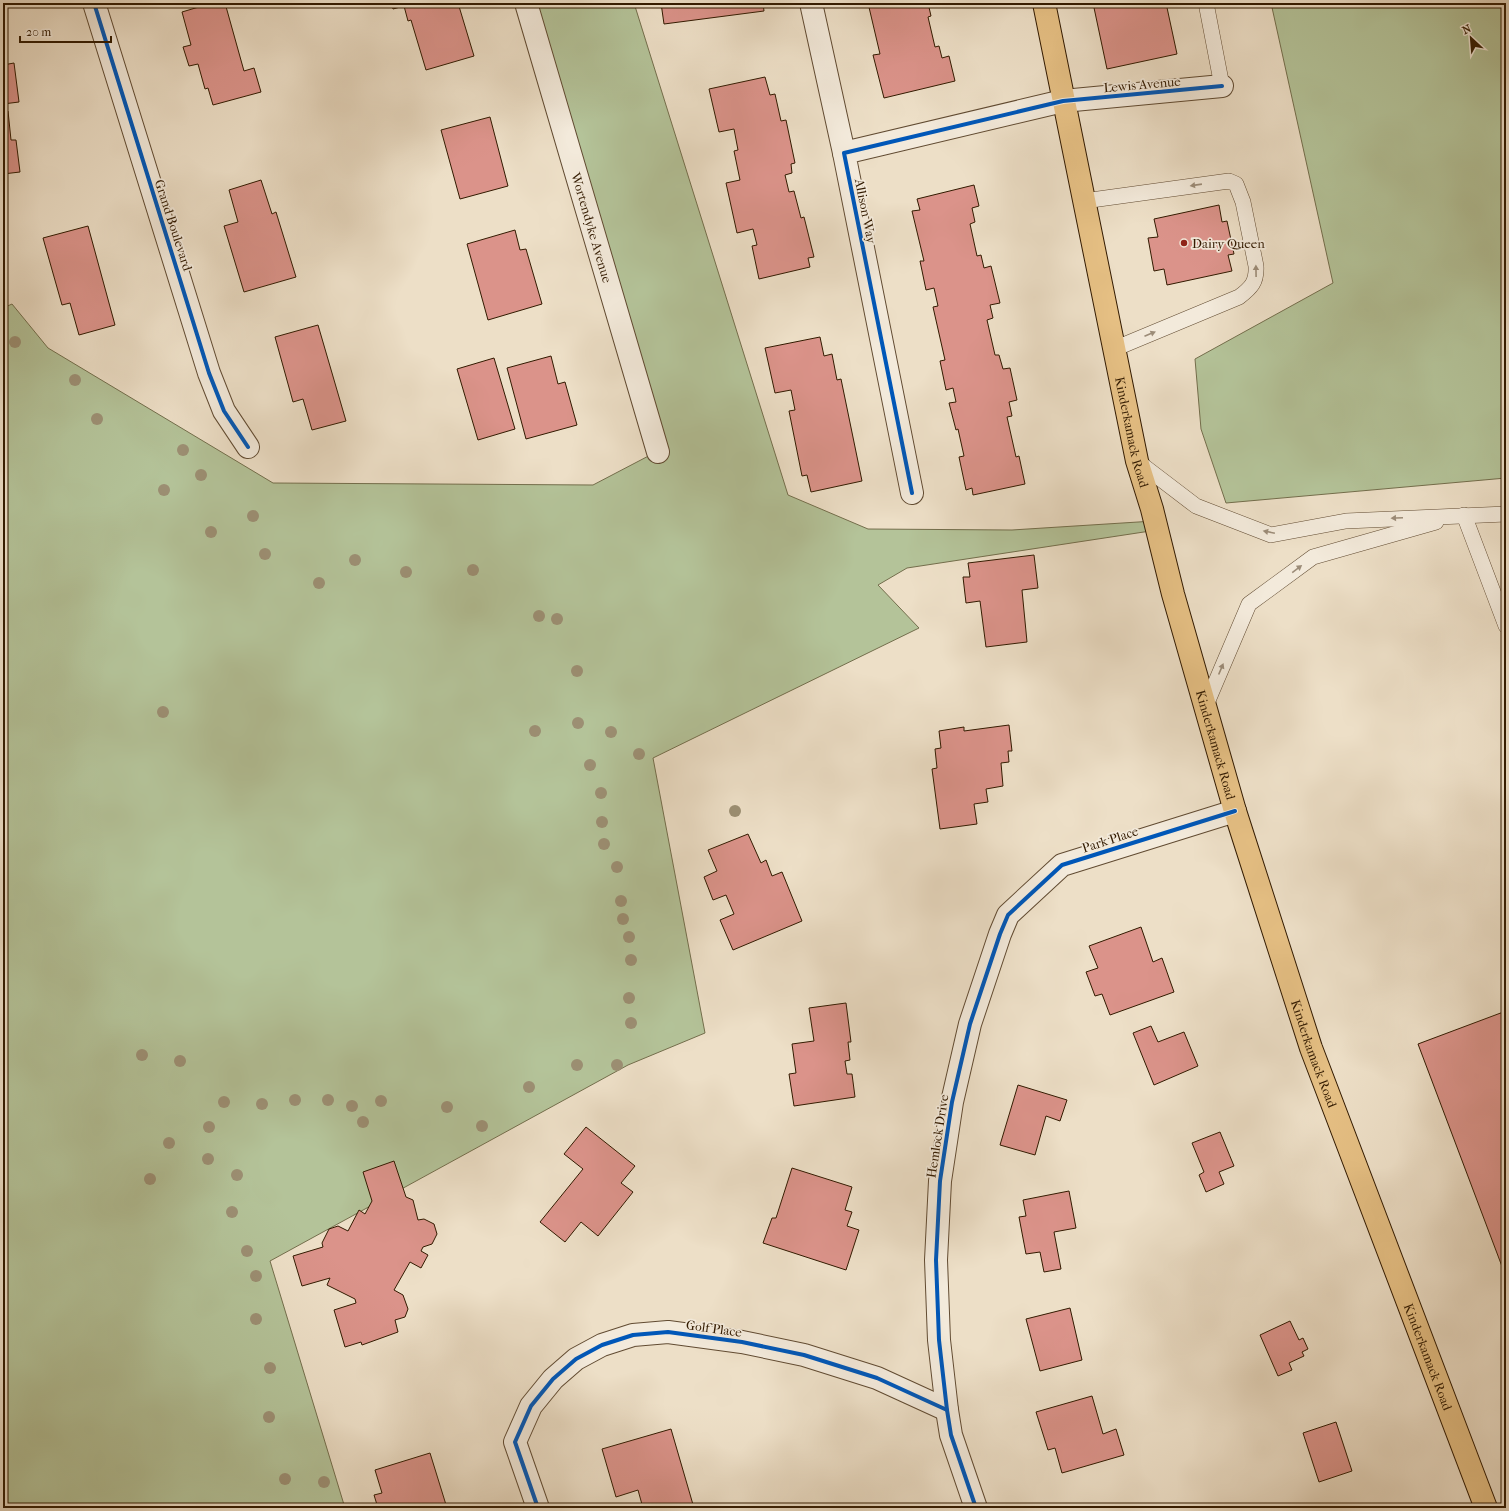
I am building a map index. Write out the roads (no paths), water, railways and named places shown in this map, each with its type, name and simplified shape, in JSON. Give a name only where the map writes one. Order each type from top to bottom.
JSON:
[{"type":"main road","name":"Kinderkamack Road","points":[[1044,3],[1137,461],[1152,509],[1173,594],[1206,705],[1235,811],[1311,1048],[1486,1508]]},
{"type":"street","name":"Grand Boulevard","points":[[94,3],[209,373],[224,411],[248,447]]},
{"type":"street","name":"Wortendyke Avenue","points":[[526,3],[658,452]]},
{"type":"street","name":"Allison Way","points":[[810,3],[844,154],[912,493]]},
{"type":"street","name":"Lewis Avenue","points":[[1063,101],[1222,86]]},
{"type":"street","points":[[844,154],[1063,101]]},
{"type":"street","name":"Park Place","points":[[1008,915],[1062,865],[1235,811]]},
{"type":"street","name":"Hemlock Drive","points":[[976,1508],[951,1435],[939,1340],[936,1260],[940,1181],[952,1102],[970,1024],[1008,915]]},
{"type":"street","name":"Golf Place","points":[[538,1508],[515,1442],[531,1406],[553,1379],[576,1359],[602,1345],[633,1336],[668,1332],[742,1342],[804,1355],[877,1378],[947,1410]]},
{"type":"lane","points":[[1206,3],[1222,86]]},
{"type":"lane","points":[[1084,201],[1229,181],[1236,184],[1243,202],[1256,266],[1257,276],[1254,284],[1239,297],[1114,349]]},
{"type":"lane","points":[[1137,461],[1196,506],[1271,534],[1346,521],[1464,514],[1506,514]]},
{"type":"lane","points":[[1464,514],[1506,626]]},
{"type":"lane","points":[[1206,705],[1249,604],[1313,557],[1464,514]]},
{"type":"place","name":"Dairy Queen","points":[[1184,243]]}]
